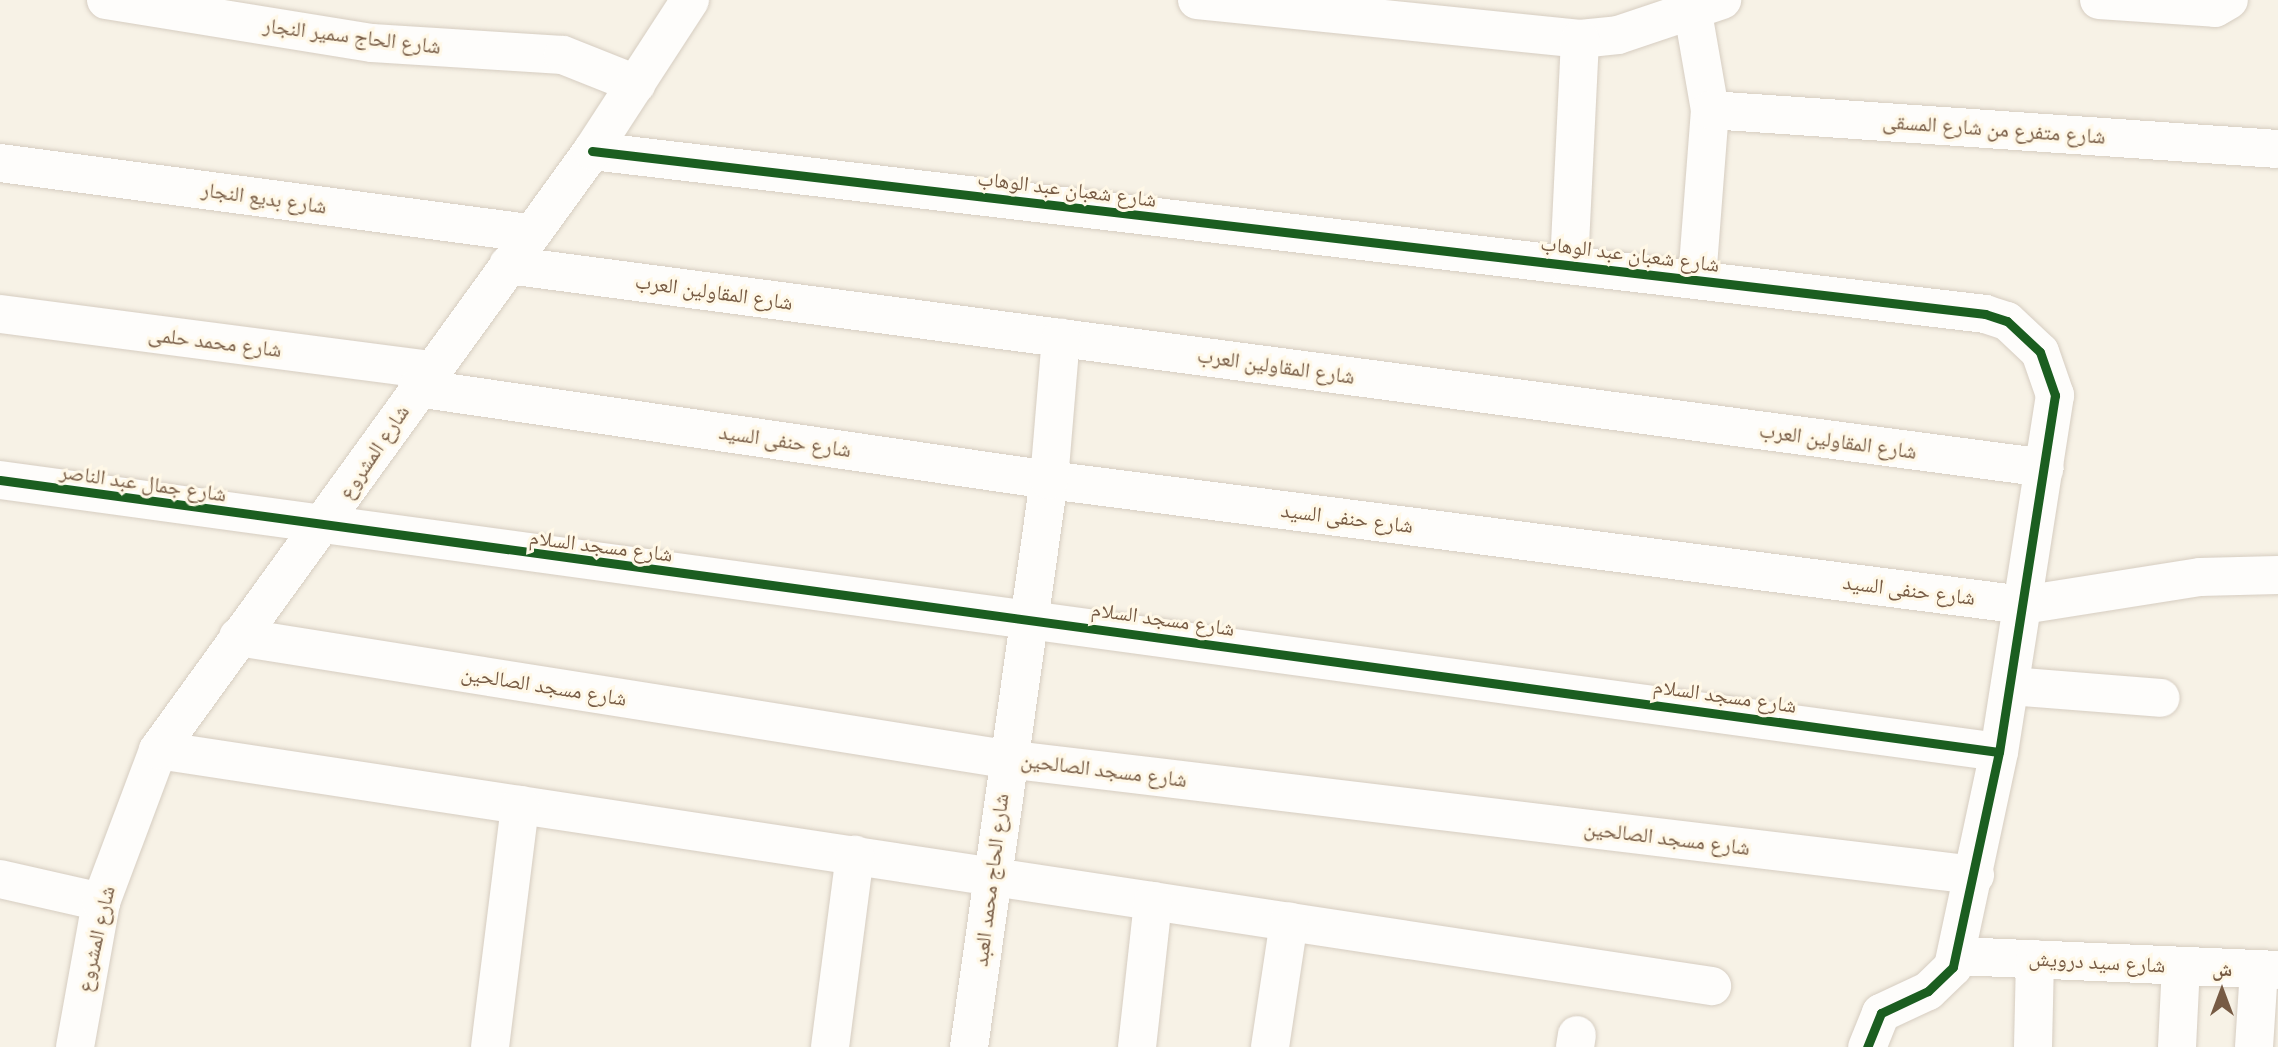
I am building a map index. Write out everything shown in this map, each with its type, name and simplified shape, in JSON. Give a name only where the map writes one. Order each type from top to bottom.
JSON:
[{"type":"street","name":"شارع المشروع","points":[[86,1046],[101,902],[158,750],[238,637],[322,527],[528,233],[592,151],[690,0]]},
{"type":"street","points":[[1197,0],[1580,39],[1619,17],[1707,3],[1710,110],[1698,280]]},
{"type":"street","points":[[2099,0],[2228,2]]},
{"type":"street","name":"شارع الحاج سمير النجار","points":[[125,2],[372,43],[563,55],[636,84]]},
{"type":"street","points":[[1569,265],[1580,39]]},
{"type":"street","name":"شارع متفرع من شارع المسقى","points":[[1710,110],[2278,149]]},
{"type":"street","name":"شارع شعبان عبد الوهاب","points":[[592,151],[1985,314],[2007,321],[2026,335],[2050,373],[2055,396],[2010,686],[1958,956]]},
{"type":"street","name":"شارع بديع النجار","points":[[0,163],[528,233]]},
{"type":"street","name":"شارع المقاولين العرب","points":[[508,265],[2045,468]]},
{"type":"street","name":"شارع محمد حلمى","points":[[0,314],[424,379]]},
{"type":"street","name":"شارع الحاج محمد العبد","points":[[969,1047],[1025,618],[1049,480],[1061,338]]},
{"type":"street","name":"شارع حنفى السيد","points":[[424,379],[1049,480],[2024,605],[2200,577],[2278,575]]},
{"type":"street","name":"شارع جمال عبد الناصر","points":[[0,480],[322,527]]},
{"type":"street","name":"شارع مسجد السلام","points":[[322,527],[1025,618],[1998,751]]},
{"type":"street","name":"شارع مسجد الصالحين","points":[[238,637],[1006,759],[1975,875]]},
{"type":"street","points":[[2010,686],[2161,698]]},
{"type":"street","points":[[158,750],[1712,986]]},
{"type":"street","points":[[490,1047],[520,805]]},
{"type":"street","points":[[830,1047],[855,855]]},
{"type":"street","points":[[0,879],[101,902]]},
{"type":"street","points":[[1137,1047],[1153,901]]},
{"type":"street","points":[[1270,1047],[1289,921]]},
{"type":"street","points":[[1867,1047],[1881,1013],[1928,991],[1958,956]]},
{"type":"street","name":"شارع سيد درويش","points":[[1958,956],[2268,969]]},
{"type":"street","points":[[2033,1047],[2035,959]]},
{"type":"street","points":[[2177,1047],[2181,966]]},
{"type":"street","points":[[2254,1047],[2268,969]]},
{"type":"cycle path","points":[[592,151],[1985,314],[2007,321],[2040,352],[2055,395],[1999,752],[1953,967],[1928,991],[1881,1013],[1867,1047]]},
{"type":"cycle path","points":[[0,480],[1999,752]]}]
